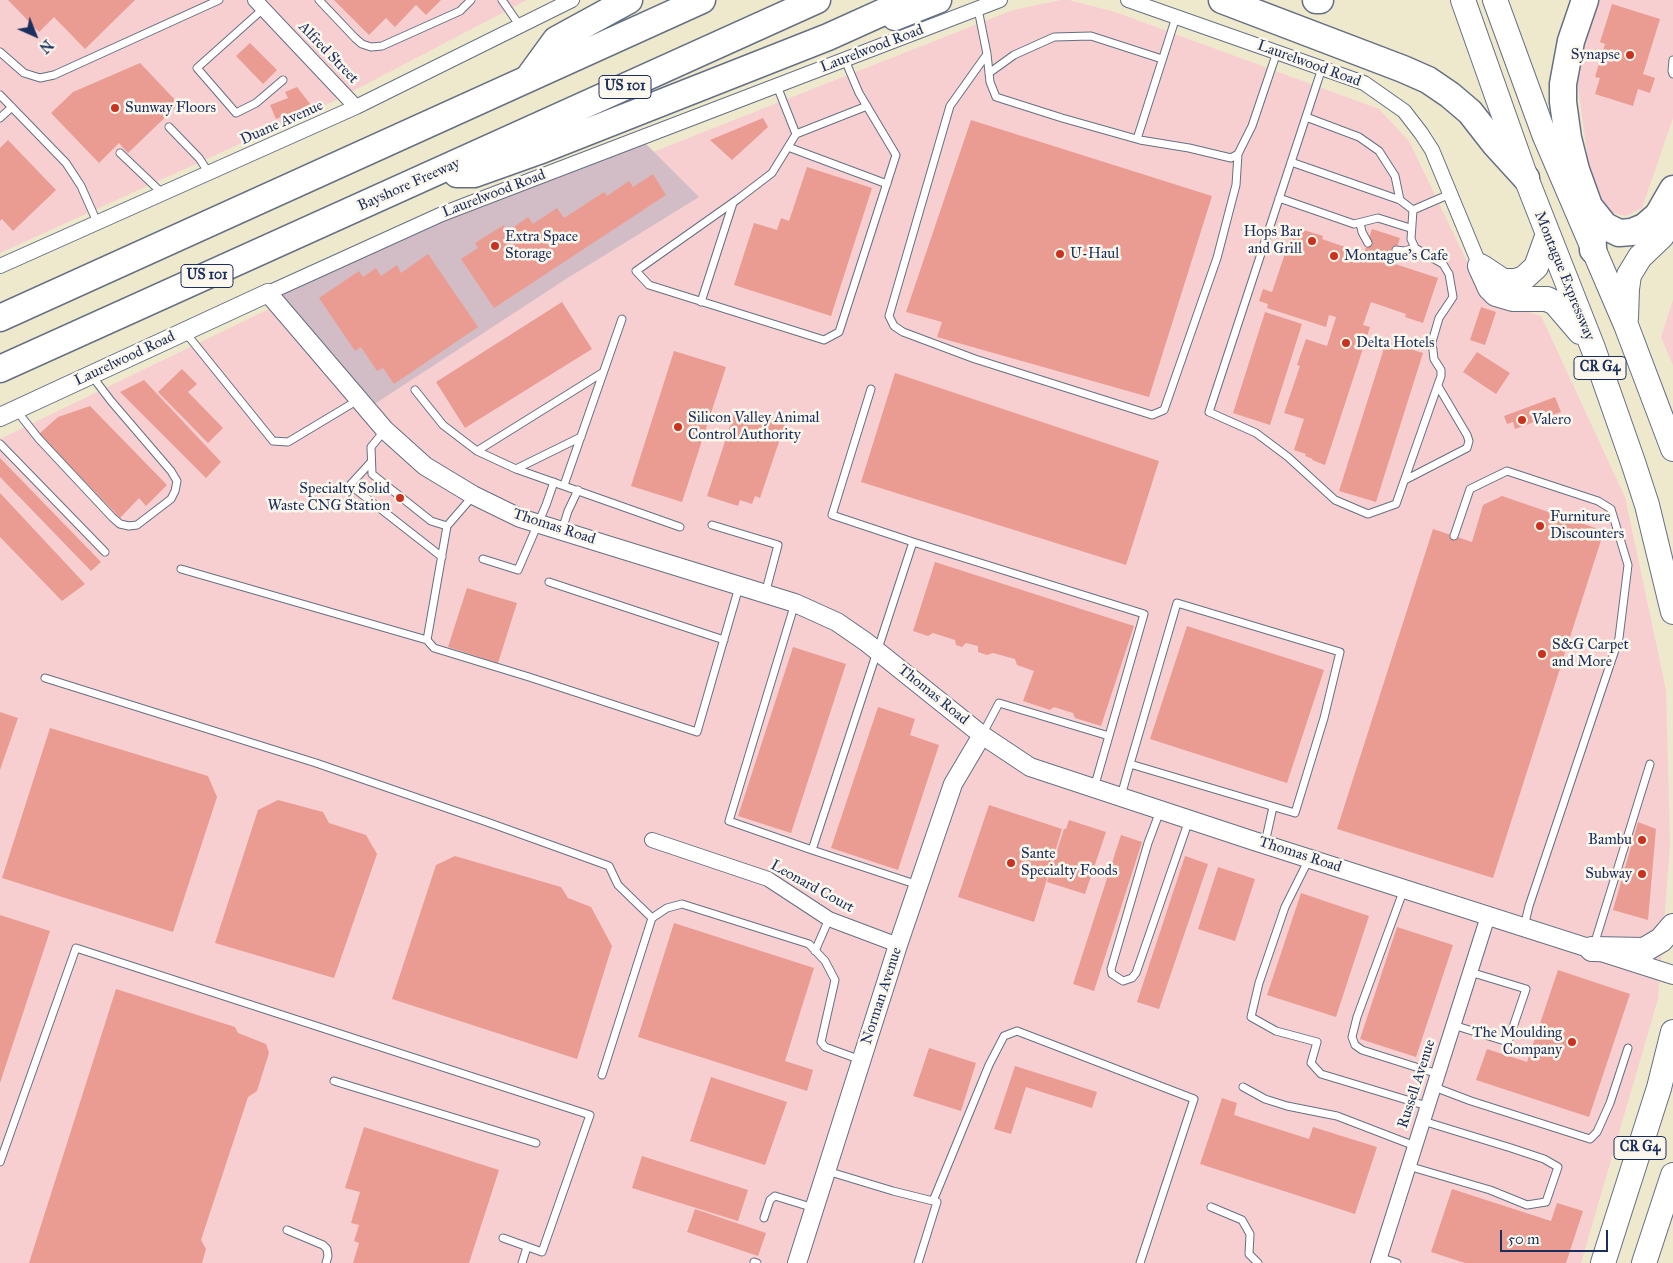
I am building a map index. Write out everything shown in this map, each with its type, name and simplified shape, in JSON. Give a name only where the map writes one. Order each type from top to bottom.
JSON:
[{"type":"highway","points":[[529,77],[556,40],[629,0]]},
{"type":"highway","points":[[0,318],[702,0]]},
{"type":"highway","name":"Bayshore Freeway","points":[[0,369],[817,0]]},
{"type":"highway","points":[[434,174],[474,174],[544,149],[828,37],[910,0]]},
{"type":"highway","points":[[828,37],[860,30],[938,0]]},
{"type":"highway","points":[[1222,0],[1428,80],[1450,94],[1470,112],[1494,144],[1526,178]]},
{"type":"highway","name":"Montague Expressway","points":[[1463,0],[1526,178],[1593,348],[1647,505],[1673,612]]},
{"type":"highway","name":"CR G4","points":[[1496,0],[1544,134],[1626,325],[1673,449]]},
{"type":"highway","points":[[1585,0],[1571,41],[1564,77],[1563,102],[1568,138],[1576,170],[1592,211],[1594,250]]},
{"type":"highway","points":[[1592,211],[1605,226],[1618,233],[1632,232],[1644,227],[1658,215],[1673,188]]},
{"type":"highway","points":[[1626,325],[1629,275],[1640,257],[1662,236],[1673,215]]},
{"type":"highway","points":[[1480,266],[1503,281],[1516,281],[1524,278],[1536,267],[1548,234]]},
{"type":"highway","points":[[1480,266],[1490,288],[1496,294],[1513,299],[1547,299],[1554,303],[1593,348]]},
{"type":"highway","points":[[1592,949],[1644,950],[1661,940],[1673,926]]},
{"type":"highway","name":"CR G4","points":[[1603,1263],[1659,1088],[1673,1032]]},
{"type":"highway","name":"CR G4","points":[[1644,1263],[1673,1175]]},
{"type":"street","name":"Duane Avenue","points":[[0,266],[356,107],[572,0]]},
{"type":"street","name":"Laurelwood Road","points":[[8,413],[442,214],[1000,0]]},
{"type":"street","name":"Laurelwood Road","points":[[1128,0],[1364,83],[1404,111],[1432,150],[1480,266]]},
{"type":"street","name":"Alfred Street","points":[[259,4],[356,107]]},
{"type":"street","name":"Thomas Road","points":[[268,294],[385,430],[425,466],[473,496],[520,518],[795,603],[838,622],[877,650],[982,735],[1030,767],[1673,975]]},
{"type":"street","name":"Norman Avenue","points":[[797,1263],[898,946],[953,784],[982,735]]},
{"type":"street","name":"Leonard Court","points":[[652,840],[768,879],[829,919],[898,946]]},
{"type":"street","name":"Russell Avenue","points":[[1378,1260],[1488,916]]},
{"type":"lane","points":[[0,52],[24,73],[40,78],[63,71],[219,0]]},
{"type":"lane","points":[[319,0],[355,38],[362,44],[371,47],[382,46],[460,11],[472,0]]},
{"type":"lane","points":[[502,0],[520,26]]},
{"type":"lane","points":[[259,4],[197,68],[236,113],[256,103],[283,80]]},
{"type":"lane","points":[[978,9],[987,54],[990,82],[996,97],[1137,139],[1232,158],[1238,154]]},
{"type":"lane","points":[[1137,139],[1176,17]]},
{"type":"lane","points":[[989,73],[1014,55],[1054,37],[1091,36],[1162,59]]},
{"type":"lane","points":[[987,54],[950,106],[889,316],[894,326],[903,332],[975,358],[1152,415],[1164,410],[1217,258],[1236,185],[1238,154],[1252,126],[1277,52]]},
{"type":"lane","points":[[845,60],[867,106],[896,155],[839,332],[824,340],[649,286],[636,270],[733,203],[772,172],[796,134],[867,106]]},
{"type":"lane","points":[[1673,60],[1673,74]]},
{"type":"lane","points":[[1322,68],[1209,412],[1256,433],[1288,457],[1335,500],[1368,514],[1396,504],[1438,386],[1441,370],[1434,359],[1432,342],[1439,318],[1453,297],[1450,274],[1442,264],[1415,248],[1410,239],[1413,210]]},
{"type":"lane","points":[[777,86],[796,134]]},
{"type":"lane","points":[[0,95],[66,163],[81,186],[97,222]]},
{"type":"lane","points":[[0,118],[12,107]]},
{"type":"lane","points":[[1306,117],[1359,137],[1379,152],[1395,176],[1400,200]]},
{"type":"lane","points":[[169,127],[200,158],[209,173]]},
{"type":"lane","points":[[788,147],[887,184]]},
{"type":"lane","points":[[120,153],[162,194]]},
{"type":"lane","points":[[1291,162],[1400,200],[1413,210]]},
{"type":"lane","points":[[1413,210],[1450,194]]},
{"type":"lane","points":[[1279,198],[1354,224],[1378,218],[1410,228]]},
{"type":"lane","points":[[700,302],[733,203]]},
{"type":"lane","points":[[1360,223],[1368,243]]},
{"type":"lane","points":[[1396,250],[1404,251],[1415,248]]},
{"type":"lane","points":[[564,485],[622,319]]},
{"type":"lane","points":[[185,332],[273,441],[288,442],[359,400]]},
{"type":"lane","points":[[477,451],[603,373]]},
{"type":"lane","points":[[8,413],[39,440],[120,524],[137,525],[171,499],[177,481],[172,471],[111,401],[92,375]]},
{"type":"lane","points":[[1405,480],[1467,448],[1469,441],[1467,435],[1438,386]]},
{"type":"lane","points":[[415,390],[443,425],[477,451],[516,469],[680,527]]},
{"type":"lane","points":[[871,390],[832,515],[1144,614],[1094,788]]},
{"type":"lane","points":[[385,430],[371,447],[372,474],[431,521],[447,526]]},
{"type":"lane","points":[[516,469],[580,438]]},
{"type":"lane","points":[[0,444],[105,552]]},
{"type":"lane","points":[[371,462],[350,485],[442,557]]},
{"type":"lane","points":[[1454,536],[1470,489],[1506,472],[1598,501],[1611,509],[1628,565],[1619,638],[1529,906],[1524,928]]},
{"type":"lane","points":[[483,559],[518,570],[554,482]]},
{"type":"lane","points":[[562,531],[568,511],[578,490]]},
{"type":"lane","points":[[427,640],[447,526],[473,496]]},
{"type":"lane","points":[[712,525],[778,545],[765,594]]},
{"type":"lane","points":[[812,850],[913,542]]},
{"type":"lane","points":[[181,569],[427,640],[434,648],[697,732],[740,586]]},
{"type":"lane","points":[[549,582],[724,640]]},
{"type":"lane","points":[[795,603],[729,821],[918,886]]},
{"type":"lane","points":[[1121,797],[1130,764],[1177,603],[1340,652],[1324,718],[1295,813],[1130,764]]},
{"type":"lane","points":[[45,678],[316,763],[609,866],[618,885],[652,918]]},
{"type":"lane","points":[[982,735],[999,703],[1109,736]]},
{"type":"lane","points":[[1592,949],[1650,764]]},
{"type":"lane","points":[[1265,844],[1273,807]]},
{"type":"lane","points":[[1161,810],[1148,843],[1111,970],[1112,974],[1123,981],[1132,978],[1136,972],[1189,819]]},
{"type":"lane","points":[[1309,858],[1284,907],[1250,1017],[1276,1031],[1317,1042],[1311,1063],[1321,1074],[1427,1106]]},
{"type":"lane","points":[[1404,889],[1357,1017],[1352,1037],[1355,1045],[1362,1050],[1438,1074]]},
{"type":"lane","points":[[602,1075],[652,918],[667,908],[682,904],[809,944],[825,961],[835,980],[821,1042],[825,1047],[861,1060]]},
{"type":"lane","points":[[815,951],[829,919]]},
{"type":"lane","points":[[0,1162],[76,948],[590,1115],[542,1252],[503,1238]]},
{"type":"lane","points":[[1453,1025],[1508,1042],[1526,989],[1470,972]]},
{"type":"lane","points":[[933,1201],[989,1065],[1004,1036],[1016,1031],[1194,1099],[1140,1263]]},
{"type":"lane","points":[[1434,1087],[1471,1101],[1590,1139],[1597,1132],[1610,1103],[1628,1048]]},
{"type":"lane","points":[[334,1081],[536,1143]]},
{"type":"lane","points":[[1243,1087],[1265,1099],[1287,1106],[1337,1116],[1415,1146]]},
{"type":"lane","points":[[1408,1166],[1490,1190],[1527,1205],[1546,1202],[1558,1167],[1544,1159],[1423,1121]]},
{"type":"lane","points":[[827,1171],[937,1202],[918,1263]]},
{"type":"lane","points":[[764,1218],[770,1200],[775,1196],[815,1208]]},
{"type":"lane","points":[[1211,1206],[1242,1220],[1250,1234],[1249,1254],[1258,1263]]},
{"type":"lane","points":[[287,1230],[323,1244],[327,1249],[326,1263]]},
{"type":"lane","points":[[522,1263],[527,1247]]},
{"type":"lane","points":[[1378,1260],[1397,1263]]},
{"type":"shaded area","points":[[0,0],[527,0],[334,101],[0,253]]},
{"type":"shaded area","points":[[1069,0],[1115,12],[1379,109],[1409,141],[1485,299],[1541,316],[1625,497],[1666,690],[1670,845],[1658,999],[1581,1263],[0,1263],[0,439],[331,279],[1013,10]]},
{"type":"shaded area","points":[[1597,0],[1673,0],[1673,118],[1642,208],[1626,216],[1608,212],[1589,168],[1575,64]]},
{"type":"shaded area","name":"Extra Space Storage","points":[[640,138],[699,197],[566,279],[367,409],[268,293]]},
{"type":"shaded area","points":[[1673,300],[1673,365],[1661,337]]},
{"type":"building","points":[[8,0],[135,0],[85,49],[54,17],[39,32]]},
{"type":"building","points":[[334,0],[441,0],[426,15],[416,5],[395,27],[386,18],[369,35]]},
{"type":"building","points":[[1612,4],[1660,19],[1643,74],[1655,78],[1650,93],[1638,89],[1633,106],[1595,94],[1600,78],[1595,77],[1605,44],[1600,42]]},
{"type":"building","points":[[250,43],[277,70],[263,84],[236,56]]},
{"type":"building","name":"Sunway Floors","points":[[140,63],[179,104],[128,153],[119,143],[99,163],[51,113],[73,92]]},
{"type":"building","points":[[297,87],[311,105],[276,119],[270,105],[288,98],[285,92]]},
{"type":"building","points":[[763,118],[768,127],[732,160],[710,140]]},
{"type":"building","name":"U-Haul","points":[[971,120],[1212,196],[1149,397],[937,337],[942,322],[906,312]]},
{"type":"building","points":[[8,140],[56,190],[13,231],[2,219],[0,221],[0,148]]},
{"type":"building","points":[[807,167],[872,188],[831,316],[734,285],[754,223],[777,230],[781,218],[789,221]]},
{"type":"building","points":[[653,174],[666,195],[494,308],[461,259],[478,248],[475,243],[504,225],[508,231],[528,217],[533,224],[557,208],[564,218],[604,192],[607,196],[629,181],[633,187]]},
{"type":"building","name":"Delta Hotels","points":[[1294,227],[1323,236],[1322,239],[1351,249],[1350,252],[1363,256],[1372,229],[1400,238],[1392,263],[1438,278],[1423,323],[1405,317],[1406,314],[1371,302],[1363,325],[1370,327],[1325,465],[1305,456],[1306,454],[1294,450],[1304,419],[1284,413],[1300,366],[1297,365],[1306,339],[1327,346],[1336,317],[1329,315],[1326,327],[1267,308],[1268,304],[1259,301],[1263,289],[1272,292]]},
{"type":"building","points":[[428,254],[478,327],[394,384],[383,368],[377,371],[361,347],[355,351],[319,298],[359,271],[363,277],[376,268],[381,276],[397,265],[401,273]]},
{"type":"building","points":[[562,302],[592,349],[465,428],[436,382]]},
{"type":"building","points":[[1481,307],[1496,312],[1485,345],[1470,340]]},
{"type":"building","points":[[1265,312],[1302,324],[1270,425],[1233,413]]},
{"type":"building","points":[[1386,342],[1423,353],[1376,502],[1339,491]]},
{"type":"building","name":"Silicon Valley Animal Control Authority","points":[[674,351],[726,367],[682,502],[631,486]]},
{"type":"building","points":[[1477,352],[1510,373],[1496,394],[1463,372]]},
{"type":"building","points":[[182,369],[197,384],[188,392],[223,428],[208,443],[158,392]]},
{"type":"building","points":[[895,373],[1159,461],[1126,565],[861,482]]},
{"type":"building","points":[[144,380],[221,462],[206,478],[120,392]]},
{"type":"building","points":[[1555,397],[1561,412],[1515,429],[1513,422],[1507,424],[1504,416]]},
{"type":"building","points":[[90,406],[167,485],[146,506],[139,498],[120,518],[39,434],[58,417]]},
{"type":"building","points":[[736,408],[785,424],[760,498],[755,496],[752,504],[740,500],[738,506],[707,496]]},
{"type":"building","points":[[0,458],[101,562],[91,571],[0,477]]},
{"type":"building","points":[[0,493],[85,584],[62,601],[0,537]]},
{"type":"building","points":[[1502,496],[1604,531],[1493,878],[1337,829],[1433,529],[1472,542],[1483,505]]},
{"type":"building","points":[[935,562],[1134,626],[1101,726],[1075,718],[1073,713],[1054,707],[1050,710],[1023,701],[1034,671],[1017,665],[1015,659],[993,653],[987,655],[978,652],[978,646],[966,643],[962,647],[956,645],[955,640],[933,633],[928,636],[913,631]]},
{"type":"building","points":[[467,588],[517,603],[498,663],[448,647]]},
{"type":"building","points":[[1187,626],[1324,670],[1287,783],[1150,739]]},
{"type":"building","points":[[793,647],[846,664],[791,833],[738,816]]},
{"type":"building","points":[[878,707],[915,719],[910,735],[939,745],[898,870],[831,848]]},
{"type":"building","points":[[0,712],[18,718],[0,770]]},
{"type":"building","points":[[50,728],[208,776],[217,797],[173,932],[2,878]]},
{"type":"building","points":[[278,800],[323,812],[329,823],[366,835],[377,854],[334,978],[215,943],[258,810]]},
{"type":"building","name":"Sante Specialty Foods","points":[[989,805],[1062,829],[1034,922],[958,897]]},
{"type":"building","points":[[1069,820],[1106,832],[1085,894],[1047,882],[1064,829],[1066,829]]},
{"type":"building","points":[[1638,822],[1656,829],[1648,920],[1613,910]]},
{"type":"building","points":[[1121,835],[1142,842],[1094,991],[1073,984]]},
{"type":"building","points":[[455,856],[561,887],[568,898],[591,907],[612,946],[577,1059],[392,999],[436,865]]},
{"type":"building","points":[[1185,856],[1208,864],[1159,1009],[1137,1002]]},
{"type":"building","points":[[1218,867],[1255,879],[1235,941],[1198,929]]},
{"type":"building","points":[[1301,893],[1369,916],[1336,1017],[1267,995]]},
{"type":"building","points":[[0,915],[50,931],[0,1083]]},
{"type":"building","points":[[674,923],[814,968],[785,1061],[813,1070],[807,1091],[638,1037]]},
{"type":"building","points":[[1397,927],[1453,945],[1416,1057],[1360,1039]]},
{"type":"building","points":[[1558,970],[1630,994],[1589,1117],[1476,1080],[1487,1049],[1527,1062]]},
{"type":"building","points":[[116,989],[235,1027],[238,1033],[266,1044],[269,1053],[257,1091],[248,1097],[201,1240],[206,1249],[202,1263],[29,1263]]},
{"type":"building","points":[[929,1048],[976,1063],[961,1111],[913,1096]]},
{"type":"building","points":[[1015,1066],[1097,1092],[1092,1108],[1026,1087],[1011,1134],[994,1129]]},
{"type":"building","points":[[711,1077],[787,1102],[765,1165],[690,1141]]},
{"type":"building","points":[[1222,1098],[1237,1103],[1234,1115],[1309,1139],[1313,1127],[1377,1147],[1355,1214],[1200,1164]]},
{"type":"building","points":[[364,1127],[499,1170],[469,1263],[353,1263],[359,1243],[354,1241],[359,1225],[351,1223],[360,1192],[345,1188]]},
{"type":"building","points":[[642,1156],[748,1190],[738,1221],[632,1188]]},
{"type":"building","points":[[1452,1189],[1551,1221],[1557,1203],[1583,1211],[1566,1263],[1465,1263],[1431,1252]]},
{"type":"building","points":[[695,1209],[766,1233],[758,1256],[687,1232]]},
{"type":"place","name":"Synapse","points":[[1630,55]]},
{"type":"place","name":"Sunway Floors","points":[[115,108]]},
{"type":"place","name":"Hops Bar and Grill","points":[[1312,241]]},
{"type":"place","name":"Extra Space Storage","points":[[495,246]]},
{"type":"place","name":"U-Haul","points":[[1060,254]]},
{"type":"place","name":"Montague's Cafe","points":[[1334,256]]},
{"type":"place","name":"Delta Hotels","points":[[1346,343]]},
{"type":"place","name":"Valero","points":[[1522,420]]},
{"type":"place","name":"Silicon Valley Animal Control Authority","points":[[678,427]]},
{"type":"place","name":"Specialty Solid Waste CNG Station","points":[[400,498]]},
{"type":"place","name":"Furniture Discounters","points":[[1540,526]]},
{"type":"place","name":"S&G Carpet and More","points":[[1542,654]]},
{"type":"place","name":"Bambu","points":[[1642,840]]},
{"type":"place","name":"Sante Specialty Foods","points":[[1011,863]]},
{"type":"place","name":"Subway","points":[[1642,874]]},
{"type":"place","name":"The Moulding Company","points":[[1572,1042]]}]
